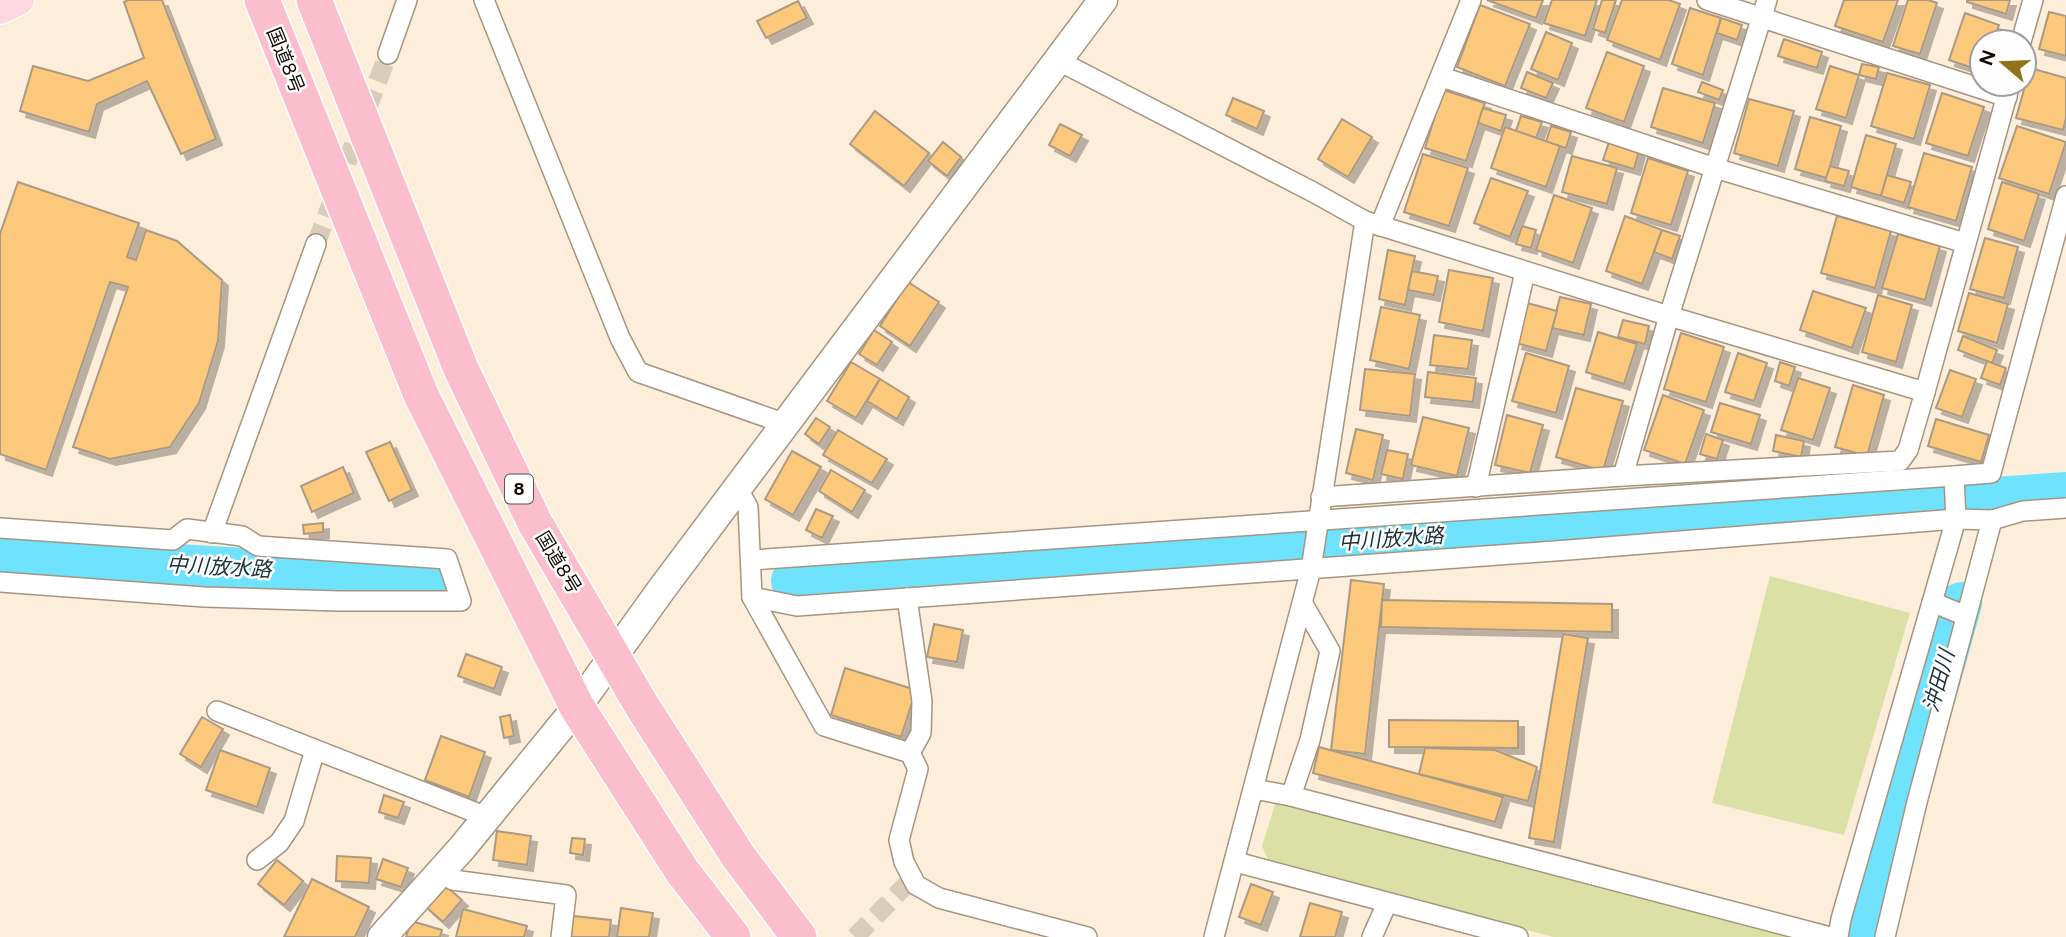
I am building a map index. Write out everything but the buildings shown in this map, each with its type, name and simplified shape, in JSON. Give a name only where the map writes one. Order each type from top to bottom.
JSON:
[{"type":"highway","name":"国道8号","points":[[262,0],[421,395],[577,707],[682,871],[733,937]]},
{"type":"highway","name":"国道8号","points":[[314,0],[461,369],[535,523],[642,706],[738,856],[799,937]]},
{"type":"main road","points":[[0,9],[19,0]]},
{"type":"street","points":[[388,54],[407,0]]},
{"type":"street","points":[[484,0],[620,338],[638,372],[786,424]]},
{"type":"street","points":[[1214,937],[1236,862],[1312,565],[1321,497],[1372,224],[1441,77],[1471,0]]},
{"type":"street","points":[[1707,0],[1764,9],[1968,78]]},
{"type":"street","points":[[2025,28],[2033,0]]},
{"type":"street","points":[[382,937],[441,872],[577,707],[1059,61],[1098,2]]},
{"type":"street","points":[[1623,476],[1668,316],[1764,9]]},
{"type":"street","points":[[1059,61],[1372,224],[1925,392]]},
{"type":"street","points":[[1441,77],[1715,168],[1965,243]]},
{"type":"street","points":[[1321,497],[1623,476],[1900,461],[1908,450],[1925,392],[2006,98]]},
{"type":"street","points":[[752,560],[1317,526],[1991,473],[2066,196]]},
{"type":"street","points":[[212,533],[316,244]]},
{"type":"street","points":[[1476,487],[1525,272]]},
{"type":"street","points":[[1838,937],[1956,519],[1954,476]]},
{"type":"street","points":[[738,489],[748,507],[752,597],[824,726],[910,754],[918,769],[899,839],[904,862],[916,885],[939,898],[1087,937]]},
{"type":"street","points":[[752,597],[797,606],[1312,565],[1956,519],[1992,520],[2023,511],[2066,508]]},
{"type":"street","points":[[1885,937],[1917,802],[1992,520]]},
{"type":"street","points":[[0,528],[173,540],[187,528],[242,536],[258,546],[447,559],[461,601],[204,597],[0,582]]},
{"type":"street","points":[[908,598],[922,701],[921,733],[910,754]]},
{"type":"street","points":[[1932,602],[1966,616]]},
{"type":"street","points":[[1292,796],[1310,740],[1330,651],[1303,604]]},
{"type":"street","points":[[217,712],[487,817]]},
{"type":"street","points":[[257,860],[279,844],[294,821],[315,750]]},
{"type":"street","points":[[1254,789],[1292,796],[1830,937]]},
{"type":"street","points":[[1236,862],[1518,937]]},
{"type":"street","points":[[441,872],[453,880],[566,895],[561,937]]},
{"type":"street","points":[[1372,937],[1387,903]]},
{"type":"green space","points":[[1770,576],[1910,613],[1844,835],[1712,803]]},
{"type":"green space","points":[[1276,801],[1460,851],[1806,937],[1553,937],[1268,860],[1262,846]]},
{"type":"waterway","name":"中川放水路","points":[[792,581],[2066,493]]},
{"type":"waterway","name":"中川放水路","points":[[0,555],[438,580]]},
{"type":"waterway","name":"沖田川","points":[[1867,937],[1961,603]]},
{"type":"tunnel","points":[[316,244],[388,54]]},
{"type":"tunnel","points":[[855,937],[913,878]]}]
